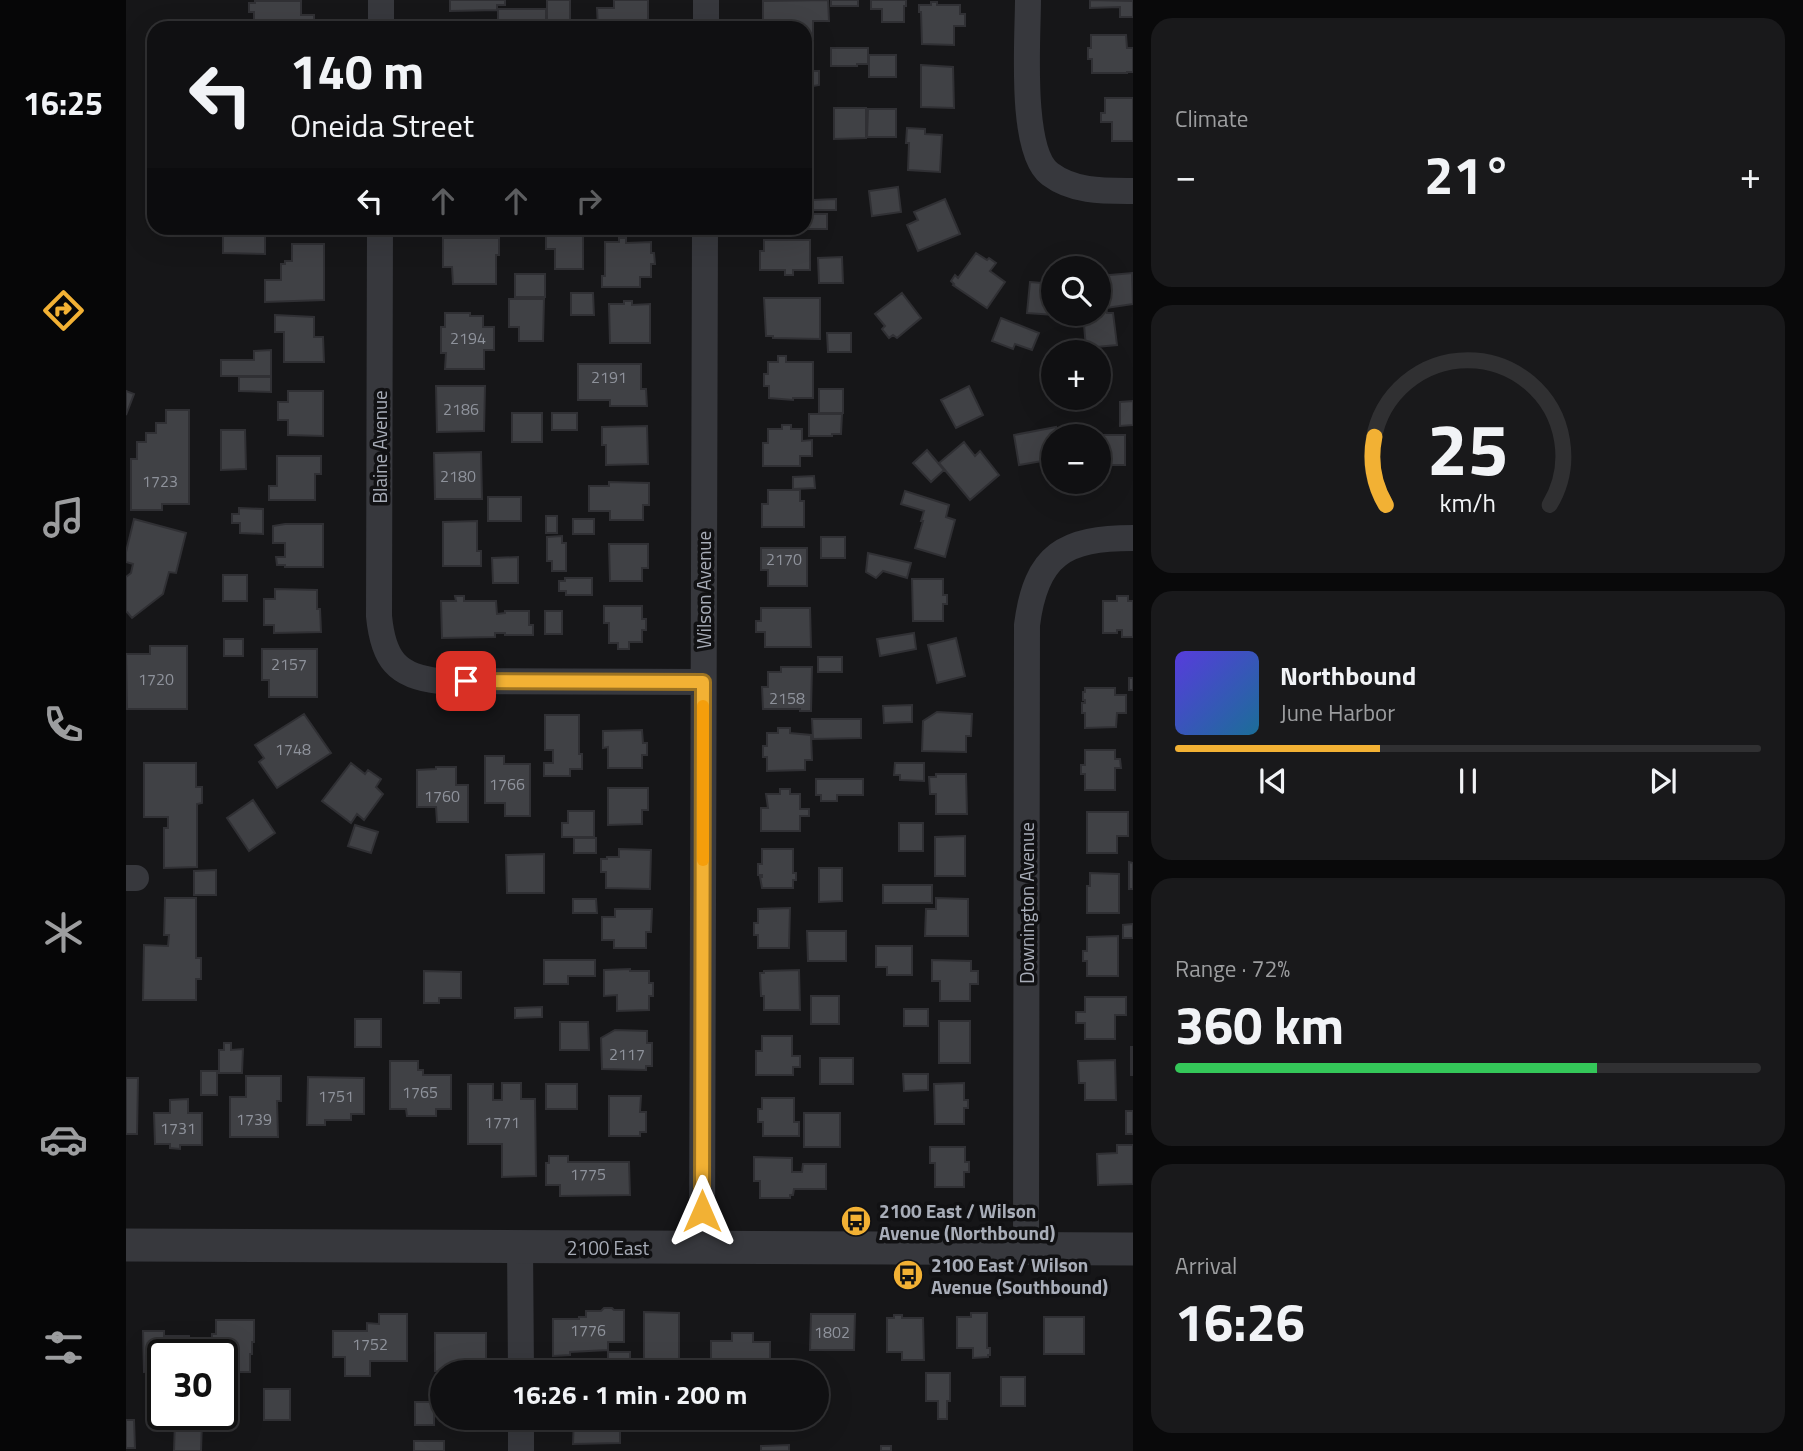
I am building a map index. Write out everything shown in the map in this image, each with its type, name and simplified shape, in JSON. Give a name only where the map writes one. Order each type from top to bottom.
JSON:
[{"type":"street","points":[[381,0],[381,21]]},
{"type":"street","points":[[706,0],[706,21]]},
{"type":"street","points":[[1028,0],[1029,121],[1038,156],[1046,172],[1073,186],[1103,191],[1133,191]]},
{"type":"street","name":"Blaine Avenue","points":[[380,235],[379,616],[382,642],[394,664],[415,677],[440,681],[703,682]]},
{"type":"street","name":"Wilson Avenue","points":[[702,1247],[705,235]]},
{"type":"street","name":"Downington Avenue","points":[[1026,1249],[1027,625],[1034,593],[1049,562],[1082,543],[1105,538],[1133,538]]},
{"type":"street","name":"2100 East","points":[[126,1245],[1133,1249]]},
{"type":"street","points":[[520,1247],[520,1360]]},
{"type":"street","points":[[521,1430],[521,1451]]},
{"type":"building","points":[[450,0],[505,0],[505,5],[497,5],[497,10],[450,11]]},
{"type":"building","points":[[547,0],[570,0],[570,20],[547,20]]},
{"type":"building","points":[[614,0],[648,0],[648,21],[598,21],[597,8],[614,8]]},
{"type":"building","points":[[828,0],[829,21],[813,21],[812,39],[812,21],[763,21],[763,1]]},
{"type":"building","points":[[831,0],[858,0],[858,6],[831,6]]},
{"type":"building","points":[[871,0],[906,0],[904,22],[882,22],[882,9],[871,9]]},
{"type":"building","points":[[1090,0],[1133,1],[1133,17],[1120,17],[1120,7],[1090,8]]},
{"type":"building","points":[[301,1],[301,15],[314,15],[314,21],[254,21],[254,12],[249,12],[249,3]]},
{"type":"building","points":[[931,2],[937,2],[937,5],[960,5],[960,14],[965,14],[965,26],[954,26],[954,45],[922,44],[919,5],[931,5]]},
{"type":"building","points":[[498,9],[546,9],[546,21],[498,21]]},
{"type":"building","points":[[1091,35],[1126,35],[1127,48],[1133,48],[1133,72],[1092,73],[1092,59],[1088,59]]},
{"type":"building","points":[[831,48],[868,48],[868,64],[831,66]]},
{"type":"building","points":[[869,55],[896,55],[896,77],[869,77]]},
{"type":"building","points":[[921,65],[953,67],[954,108],[921,107]]},
{"type":"building","points":[[812,71],[819,71],[819,85],[813,86],[813,100]]},
{"type":"building","points":[[1105,98],[1133,98],[1133,141],[1112,141],[1112,122],[1101,122],[1101,113],[1105,113]]},
{"type":"building","points":[[834,108],[866,108],[866,138],[834,139]]},
{"type":"building","points":[[868,109],[896,109],[896,137],[867,137]]},
{"type":"building","points":[[907,128],[925,129],[925,134],[942,135],[940,172],[908,170]]},
{"type":"building","points":[[898,187],[901,212],[872,216],[869,191]]},
{"type":"building","points":[[836,199],[836,210],[813,210],[813,200]]},
{"type":"building","points":[[945,199],[960,234],[918,251],[907,225],[918,220],[914,212]]},
{"type":"building","points":[[812,214],[827,214],[827,229],[812,229]]},
{"type":"building","points":[[223,235],[265,235],[265,254],[223,253]]},
{"type":"building","points":[[546,235],[583,235],[583,269],[555,269],[555,249],[546,249]]},
{"type":"building","points":[[443,238],[499,238],[496,284],[453,284],[452,267],[443,267]]},
{"type":"building","points":[[619,238],[626,238],[626,243],[651,242],[655,264],[651,264],[651,277],[640,277],[640,287],[602,287],[602,276],[605,276],[605,242],[619,242]]},
{"type":"building","points":[[764,240],[810,240],[810,270],[793,270],[793,275],[785,275],[785,270],[760,270],[760,251],[764,251]]},
{"type":"building","points":[[292,244],[324,244],[324,300],[265,302],[265,280],[281,280],[281,264],[292,261]]},
{"type":"building","points":[[976,253],[996,263],[990,271],[1005,282],[987,308],[951,281],[955,275],[958,278]]},
{"type":"building","points":[[842,257],[843,283],[819,283],[818,258]]},
{"type":"building","points":[[1132,273],[1133,304],[1111,307],[1111,275]]},
{"type":"building","points":[[515,274],[545,274],[545,297],[515,297]]},
{"type":"building","points":[[1030,282],[1041,283],[1041,314],[1027,313]]},
{"type":"building","points":[[571,293],[593,293],[594,315],[571,315]]},
{"type":"building","points":[[902,293],[921,318],[897,338],[893,335],[889,338],[882,329],[885,326],[875,314]]},
{"type":"building","points":[[764,298],[820,298],[820,339],[766,336]]},
{"type":"building","points":[[509,299],[544,299],[543,341],[519,341],[519,327],[509,327]]},
{"type":"building","points":[[624,301],[632,301],[632,305],[650,304],[650,343],[610,343],[609,304],[624,304]]},
{"type":"building","points":[[445,313],[483,316],[483,327],[494,327],[494,350],[484,350],[484,369],[445,369],[446,353],[441,353],[441,327],[445,327]]},
{"type":"building","points":[[1113,313],[1117,345],[1111,346],[1111,340],[1085,340],[1084,326],[1111,326]]},
{"type":"building","points":[[275,315],[314,317],[314,337],[323,337],[324,362],[284,362],[284,332],[275,332]]},
{"type":"building","points":[[1001,318],[1039,333],[1032,350],[1015,344],[1013,349],[992,341]]},
{"type":"building","points":[[827,333],[851,333],[851,352],[828,352]]},
{"type":"building","points":[[271,350],[271,376],[221,376],[221,360],[254,360],[254,351]]},
{"type":"building","points":[[778,356],[786,356],[786,362],[813,362],[813,398],[769,398],[769,386],[764,386],[764,374],[768,374],[768,362],[778,362]]},
{"type":"building","points":[[578,364],[641,364],[641,389],[646,389],[647,406],[610,406],[610,400],[578,400]]},
{"type":"building","points":[[239,377],[271,377],[271,392],[239,391]]},
{"type":"building","points":[[436,386],[485,386],[484,431],[437,432]]},
{"type":"building","points":[[969,386],[983,415],[956,428],[941,400]]},
{"type":"building","points":[[819,389],[843,389],[843,413],[819,413]]},
{"type":"building","points":[[126,391],[134,394],[126,415]]},
{"type":"building","points":[[288,391],[323,391],[323,436],[288,435],[288,420],[278,420],[278,402],[288,402]]},
{"type":"building","points":[[1133,401],[1133,425],[1120,426],[1120,402]]},
{"type":"building","points":[[166,410],[189,410],[189,504],[162,504],[162,510],[131,510],[131,459],[137,459],[137,442],[146,442],[146,433],[156,433],[156,423],[166,423]]},
{"type":"building","points":[[512,413],[542,413],[542,442],[512,442]]},
{"type":"building","points":[[552,413],[577,413],[577,430],[552,430]]},
{"type":"building","points":[[809,414],[842,414],[841,434],[809,436]]},
{"type":"building","points":[[782,425],[791,425],[791,429],[802,429],[802,441],[812,440],[812,456],[800,456],[800,466],[763,466],[763,443],[768,443],[768,429],[782,429]]},
{"type":"building","points":[[647,426],[648,464],[606,465],[602,427]]},
{"type":"building","points":[[221,430],[245,430],[246,469],[221,470]]},
{"type":"building","points":[[1041,430],[1041,461],[1019,465],[1014,435]]},
{"type":"building","points":[[1111,435],[1125,435],[1125,465],[1111,465]]},
{"type":"building","points":[[964,442],[975,456],[980,451],[999,475],[970,500],[939,463]]},
{"type":"building","points":[[927,450],[944,470],[931,482],[913,463]]},
{"type":"building","points":[[481,452],[482,499],[435,499],[434,453]]},
{"type":"building","points":[[277,456],[321,456],[321,474],[315,474],[315,500],[269,500],[269,486],[277,486]]},
{"type":"building","points":[[814,476],[815,488],[793,489],[793,477]]},
{"type":"building","points":[[609,482],[649,483],[649,505],[643,505],[643,520],[610,520],[610,511],[589,511],[589,486],[609,486]]},
{"type":"building","points":[[768,490],[800,490],[800,501],[804,501],[804,527],[762,527],[762,504],[768,504]]},
{"type":"building","points":[[905,491],[949,505],[946,517],[955,520],[945,557],[915,548],[924,511],[901,504]]},
{"type":"building","points":[[488,497],[521,497],[521,521],[488,521]]},
{"type":"building","points":[[239,508],[263,509],[263,534],[240,533],[240,523],[232,523],[232,514],[239,514]]},
{"type":"building","points":[[546,516],[557,516],[557,533],[546,533]]},
{"type":"building","points":[[134,519],[186,533],[176,573],[169,572],[163,594],[132,618],[126,611],[126,577],[131,573],[133,564],[126,562],[126,552]]},
{"type":"building","points":[[573,519],[594,519],[594,534],[573,534]]},
{"type":"building","points":[[477,521],[477,551],[481,551],[481,566],[443,566],[443,522]]},
{"type":"building","points":[[323,524],[323,567],[277,565],[276,557],[285,557],[285,543],[273,543],[273,526]]},
{"type":"building","points":[[562,536],[562,543],[566,543],[566,571],[552,571],[552,561],[547,561],[547,537]]},
{"type":"building","points":[[821,537],[845,537],[845,558],[821,558]]},
{"type":"building","points":[[609,544],[648,544],[648,568],[642,568],[642,581],[610,581]]},
{"type":"building","points":[[761,548],[807,548],[807,586],[768,586],[768,570],[761,570]]},
{"type":"building","points":[[868,553],[911,563],[907,578],[883,571],[876,578],[866,572]]},
{"type":"building","points":[[518,557],[518,583],[493,583],[492,558]]},
{"type":"building","points":[[223,575],[247,575],[247,601],[223,601]]},
{"type":"building","points":[[565,578],[592,578],[592,595],[566,595],[566,591],[559,591],[559,581],[565,581]]},
{"type":"building","points":[[912,579],[943,579],[943,595],[947,595],[947,604],[943,604],[943,621],[913,621]]},
{"type":"building","points":[[275,589],[317,590],[321,632],[274,633],[274,625],[264,625],[264,599],[275,599]]},
{"type":"building","points":[[455,596],[464,596],[464,601],[496,601],[497,614],[505,611],[529,611],[529,625],[533,625],[533,635],[495,633],[495,637],[442,638],[441,601],[456,601]]},
{"type":"building","points":[[1117,596],[1128,596],[1128,601],[1133,601],[1133,637],[1122,637],[1122,630],[1117,630],[1117,633],[1103,633],[1103,601],[1117,601]]},
{"type":"building","points":[[604,606],[642,606],[642,619],[646,619],[646,630],[642,630],[642,642],[629,642],[629,649],[618,649],[618,643],[609,643],[609,623],[604,623]]},
{"type":"building","points":[[761,608],[810,608],[811,647],[765,647],[765,632],[756,632],[756,621],[761,621]]},
{"type":"building","points":[[545,611],[562,611],[562,634],[545,634]]},
{"type":"building","points":[[914,633],[916,649],[880,656],[877,639]]},
{"type":"building","points":[[956,638],[965,676],[937,683],[928,645]]},
{"type":"building","points":[[224,639],[243,639],[243,656],[224,656]]},
{"type":"building","points":[[150,646],[187,646],[187,709],[127,709],[126,654],[150,654]]},
{"type":"building","points":[[262,649],[317,649],[317,697],[269,697],[269,680],[262,680]]},
{"type":"building","points":[[818,657],[842,657],[842,672],[818,672]]},
{"type":"building","points":[[781,667],[812,667],[811,711],[763,709],[762,687],[768,687],[768,672],[781,672]]},
{"type":"building","points":[[1129,678],[1133,678],[1133,690],[1129,690]]},
{"type":"building","points":[[1085,688],[1115,688],[1115,695],[1126,695],[1126,713],[1117,713],[1116,727],[1085,728],[1082,703],[1085,703]]},
{"type":"building","points":[[912,705],[912,722],[884,723],[883,706]]},
{"type":"building","points":[[937,712],[972,714],[971,736],[966,736],[966,752],[922,751],[923,721]]},
{"type":"building","points":[[304,714],[331,753],[277,788],[259,762],[264,758],[255,745]]},
{"type":"building","points":[[545,715],[579,715],[579,754],[582,754],[582,769],[570,769],[570,776],[544,776],[544,763],[553,763],[553,750],[545,750]]},
{"type":"building","points":[[812,719],[861,719],[861,738],[813,739]]},
{"type":"building","points":[[778,728],[790,728],[790,733],[811,735],[812,760],[805,760],[805,770],[767,771],[767,757],[763,757],[763,746],[767,746],[767,733],[778,733]]},
{"type":"building","points":[[642,730],[643,743],[647,743],[647,755],[642,755],[642,768],[608,768],[608,747],[603,748],[603,731]]},
{"type":"building","points":[[1085,750],[1115,750],[1115,759],[1120,759],[1121,768],[1115,768],[1115,790],[1085,790],[1085,774],[1081,774],[1081,765],[1085,765]]},
{"type":"building","points":[[485,756],[504,756],[504,764],[530,764],[530,816],[505,816],[505,803],[485,803]]},
{"type":"building","points":[[144,763],[196,763],[196,787],[202,787],[202,803],[197,804],[197,867],[164,868],[164,828],[168,828],[168,817],[144,817]]},
{"type":"building","points":[[351,763],[365,774],[368,770],[381,779],[376,787],[383,794],[364,820],[357,814],[351,823],[322,801]]},
{"type":"building","points":[[895,763],[924,763],[924,781],[900,780],[900,775],[894,775]]},
{"type":"building","points":[[456,767],[456,785],[468,785],[468,822],[437,822],[436,807],[417,807],[417,770]]},
{"type":"building","points":[[936,774],[966,774],[967,814],[936,814],[936,794],[930,794],[929,777],[936,777]]},
{"type":"building","points":[[816,779],[863,779],[863,795],[837,795],[837,801],[821,801],[821,795],[816,795]]},
{"type":"building","points":[[608,788],[648,788],[648,810],[642,810],[642,824],[608,825]]},
{"type":"building","points":[[780,789],[790,789],[790,794],[800,794],[800,809],[809,809],[809,816],[800,816],[800,831],[761,831],[761,808],[768,808],[766,794],[780,794]]},
{"type":"building","points":[[253,800],[275,833],[249,851],[227,818]]},
{"type":"building","points":[[568,811],[594,811],[594,837],[562,837],[562,823],[568,823]]},
{"type":"building","points":[[1087,812],[1128,812],[1128,836],[1117,836],[1117,853],[1087,853]]},
{"type":"building","points":[[899,823],[923,823],[923,851],[899,851]]},
{"type":"building","points":[[355,825],[378,832],[371,853],[348,846]]},
{"type":"building","points":[[965,836],[965,876],[935,876],[935,837]]},
{"type":"building","points":[[574,838],[596,838],[596,853],[574,853]]},
{"type":"building","points":[[619,849],[651,850],[650,889],[606,888],[606,872],[601,872],[601,859],[619,857]]},
{"type":"building","points":[[762,849],[793,849],[793,873],[796,873],[796,880],[793,880],[793,888],[762,888],[762,875],[758,875],[758,864],[762,864]]},
{"type":"building","points":[[544,854],[544,893],[507,893],[506,855]]},
{"type":"building","points":[[1129,862],[1133,863],[1133,889],[1129,889]]},
{"type":"building","points":[[819,868],[842,868],[842,901],[819,902]]},
{"type":"building","points":[[216,870],[216,895],[194,895],[194,871]]},
{"type":"building","points":[[1090,873],[1119,874],[1119,913],[1087,913]]},
{"type":"building","points":[[883,885],[932,885],[932,903],[883,903]]},
{"type":"building","points":[[165,898],[196,898],[196,958],[201,958],[201,979],[196,979],[196,1000],[143,1000],[144,945],[168,946],[169,935],[164,935]]},
{"type":"building","points":[[936,898],[968,899],[968,936],[925,936],[926,909],[936,909]]},
{"type":"building","points":[[573,899],[596,899],[597,913],[573,913]]},
{"type":"building","points":[[790,908],[789,948],[758,948],[754,923],[758,923],[758,909]]},
{"type":"building","points":[[615,909],[652,909],[651,932],[646,932],[646,948],[614,948],[614,940],[602,940],[602,917],[615,917]]},
{"type":"building","points":[[1133,924],[1133,938],[1123,938],[1123,925]]},
{"type":"building","points":[[807,931],[846,931],[846,961],[808,961]]},
{"type":"building","points":[[1118,936],[1118,976],[1087,976],[1087,961],[1083,961],[1083,951],[1087,951],[1087,937]]},
{"type":"building","points":[[876,946],[912,946],[912,975],[887,975],[887,967],[876,967]]},
{"type":"building","points":[[544,960],[595,960],[595,976],[568,976],[568,984],[544,984]]},
{"type":"building","points":[[932,960],[971,961],[971,971],[978,971],[978,984],[970,984],[970,1001],[940,1001],[940,981],[932,981]]},
{"type":"building","points":[[604,970],[649,971],[653,996],[649,996],[649,1010],[617,1011],[617,995],[604,996]]},
{"type":"building","points":[[799,970],[800,1010],[764,1010],[760,973]]},
{"type":"building","points":[[424,971],[461,972],[461,998],[439,998],[439,1003],[424,1003]]},
{"type":"building","points":[[811,996],[839,996],[839,1024],[811,1024]]},
{"type":"building","points":[[1085,997],[1126,997],[1126,1015],[1115,1015],[1115,1039],[1085,1039],[1085,1023],[1076,1023],[1076,1012],[1085,1012]]},
{"type":"building","points":[[542,1007],[542,1017],[515,1018],[515,1008]]},
{"type":"building","points":[[904,1009],[928,1009],[928,1026],[904,1026]]},
{"type":"building","points":[[355,1019],[381,1019],[381,1047],[355,1047]]},
{"type":"building","points":[[939,1021],[970,1021],[970,1063],[939,1063]]},
{"type":"building","points":[[560,1022],[588,1022],[589,1050],[560,1050]]},
{"type":"building","points":[[615,1030],[647,1031],[647,1043],[652,1043],[652,1066],[646,1066],[646,1070],[602,1069],[601,1038]]},
{"type":"building","points":[[762,1036],[792,1036],[792,1056],[800,1056],[800,1067],[793,1067],[793,1075],[756,1075],[756,1051],[762,1051]]},
{"type":"building","points":[[224,1043],[231,1043],[231,1050],[243,1049],[242,1073],[219,1073],[219,1050],[224,1050]]},
{"type":"building","points":[[1133,1047],[1133,1075],[1131,1075]]},
{"type":"building","points":[[820,1058],[853,1058],[853,1084],[820,1084]]},
{"type":"building","points":[[1115,1060],[1116,1100],[1085,1100],[1085,1083],[1079,1083],[1078,1061]]},
{"type":"building","points":[[390,1061],[418,1061],[418,1070],[423,1070],[423,1075],[451,1075],[451,1109],[436,1109],[436,1116],[407,1116],[406,1109],[390,1109]]},
{"type":"building","points":[[201,1071],[217,1071],[217,1095],[201,1095]]},
{"type":"building","points":[[903,1074],[928,1074],[928,1090],[904,1091]]},
{"type":"building","points":[[246,1076],[281,1076],[281,1101],[277,1101],[278,1137],[230,1137],[230,1097],[246,1097]]},
{"type":"building","points":[[308,1077],[364,1078],[364,1114],[351,1114],[351,1120],[325,1120],[325,1125],[307,1125]]},
{"type":"building","points":[[126,1078],[138,1078],[137,1134],[126,1134]]},
{"type":"building","points":[[502,1083],[521,1083],[521,1099],[535,1099],[536,1176],[502,1177],[502,1144],[468,1144],[468,1084],[493,1084],[493,1100],[502,1100]]},
{"type":"building","points":[[964,1083],[964,1100],[968,1100],[968,1108],[964,1108],[964,1124],[935,1124],[934,1084]]},
{"type":"building","points":[[546,1084],[577,1084],[577,1109],[546,1109]]},
{"type":"building","points":[[609,1096],[641,1096],[640,1112],[646,1112],[646,1132],[640,1132],[640,1136],[609,1136]]},
{"type":"building","points":[[762,1098],[794,1098],[794,1122],[799,1122],[799,1136],[763,1136],[763,1122],[758,1122],[758,1109],[762,1109]]},
{"type":"building","points":[[188,1099],[188,1113],[202,1113],[202,1145],[180,1145],[180,1149],[170,1148],[170,1144],[155,1144],[154,1113],[170,1113],[170,1100]]},
{"type":"building","points":[[1126,1111],[1133,1111],[1133,1134],[1126,1134]]},
{"type":"building","points":[[804,1113],[840,1113],[840,1147],[804,1147]]},
{"type":"building","points":[[1117,1145],[1133,1145],[1133,1184],[1098,1185],[1097,1154],[1117,1153]]},
{"type":"building","points":[[930,1147],[965,1147],[965,1162],[969,1162],[969,1172],[964,1172],[964,1187],[935,1187],[935,1163],[930,1163]]},
{"type":"building","points":[[549,1156],[568,1156],[568,1162],[629,1162],[630,1195],[560,1196],[560,1185],[546,1185],[546,1163],[549,1163]]},
{"type":"building","points":[[754,1157],[792,1158],[792,1172],[802,1172],[803,1164],[826,1164],[826,1189],[794,1189],[790,1198],[760,1198],[760,1181],[754,1181]]},
{"type":"building","points":[[604,1308],[624,1310],[624,1342],[608,1342],[608,1350],[570,1352],[570,1355],[553,1356],[553,1319],[579,1319],[586,1317],[586,1311],[601,1311]]},
{"type":"building","points":[[644,1312],[679,1313],[679,1359],[644,1359]]},
{"type":"building","points":[[971,1313],[987,1313],[987,1348],[990,1348],[988,1357],[973,1358],[973,1348],[957,1348],[957,1317],[971,1317]]},
{"type":"building","points":[[379,1314],[407,1314],[407,1361],[370,1361],[370,1376],[345,1376],[345,1357],[333,1357],[333,1331],[367,1331],[367,1323],[379,1324]]},
{"type":"building","points":[[811,1314],[855,1314],[854,1350],[810,1350]]},
{"type":"building","points":[[894,1315],[902,1315],[902,1318],[923,1318],[924,1360],[902,1360],[902,1352],[887,1352],[887,1318],[894,1318]]},
{"type":"building","points":[[1044,1317],[1084,1317],[1084,1354],[1044,1354]]},
{"type":"building","points":[[216,1320],[254,1320],[250,1372],[238,1372],[238,1339],[212,1339],[212,1334],[216,1334]]},
{"type":"building","points":[[143,1331],[164,1331],[164,1336],[189,1336],[189,1339],[147,1339],[147,1372],[144,1372]]},
{"type":"building","points":[[435,1333],[486,1333],[486,1360],[435,1360]]},
{"type":"building","points":[[732,1333],[753,1333],[753,1342],[770,1342],[770,1360],[711,1360],[711,1341],[732,1341]]},
{"type":"building","points":[[608,1352],[630,1352],[630,1360],[608,1360]]},
{"type":"building","points":[[926,1373],[950,1373],[947,1419],[938,1419],[938,1401],[926,1401]]},
{"type":"building","points":[[1001,1377],[1025,1377],[1025,1406],[1001,1406]]},
{"type":"building","points":[[264,1389],[290,1389],[290,1420],[264,1420]]},
{"type":"building","points":[[415,1402],[430,1402],[430,1425],[415,1425]]},
{"type":"building","points":[[126,1420],[134,1420],[135,1448],[126,1448]]},
{"type":"building","points":[[175,1430],[202,1430],[201,1451],[174,1451]]},
{"type":"building","points":[[574,1430],[620,1430],[620,1443],[573,1444]]},
{"type":"building","points":[[414,1441],[444,1441],[444,1451],[414,1451]]},
{"type":"building","points":[[789,1445],[789,1451],[761,1451],[761,1446]]},
{"type":"building","points":[[881,1446],[891,1446],[891,1451],[881,1451]]},
{"type":"slow traffic","points":[[703,706],[703,860]]},
{"type":"place","name":"2100 East / Wilson Avenue (Northbound)","points":[[856,1221]]},
{"type":"place","name":"2100 East / Wilson Avenue (Southbound)","points":[[908,1275]]},
{"type":"route","points":[[466,681],[703,682],[702,1211]]}]
